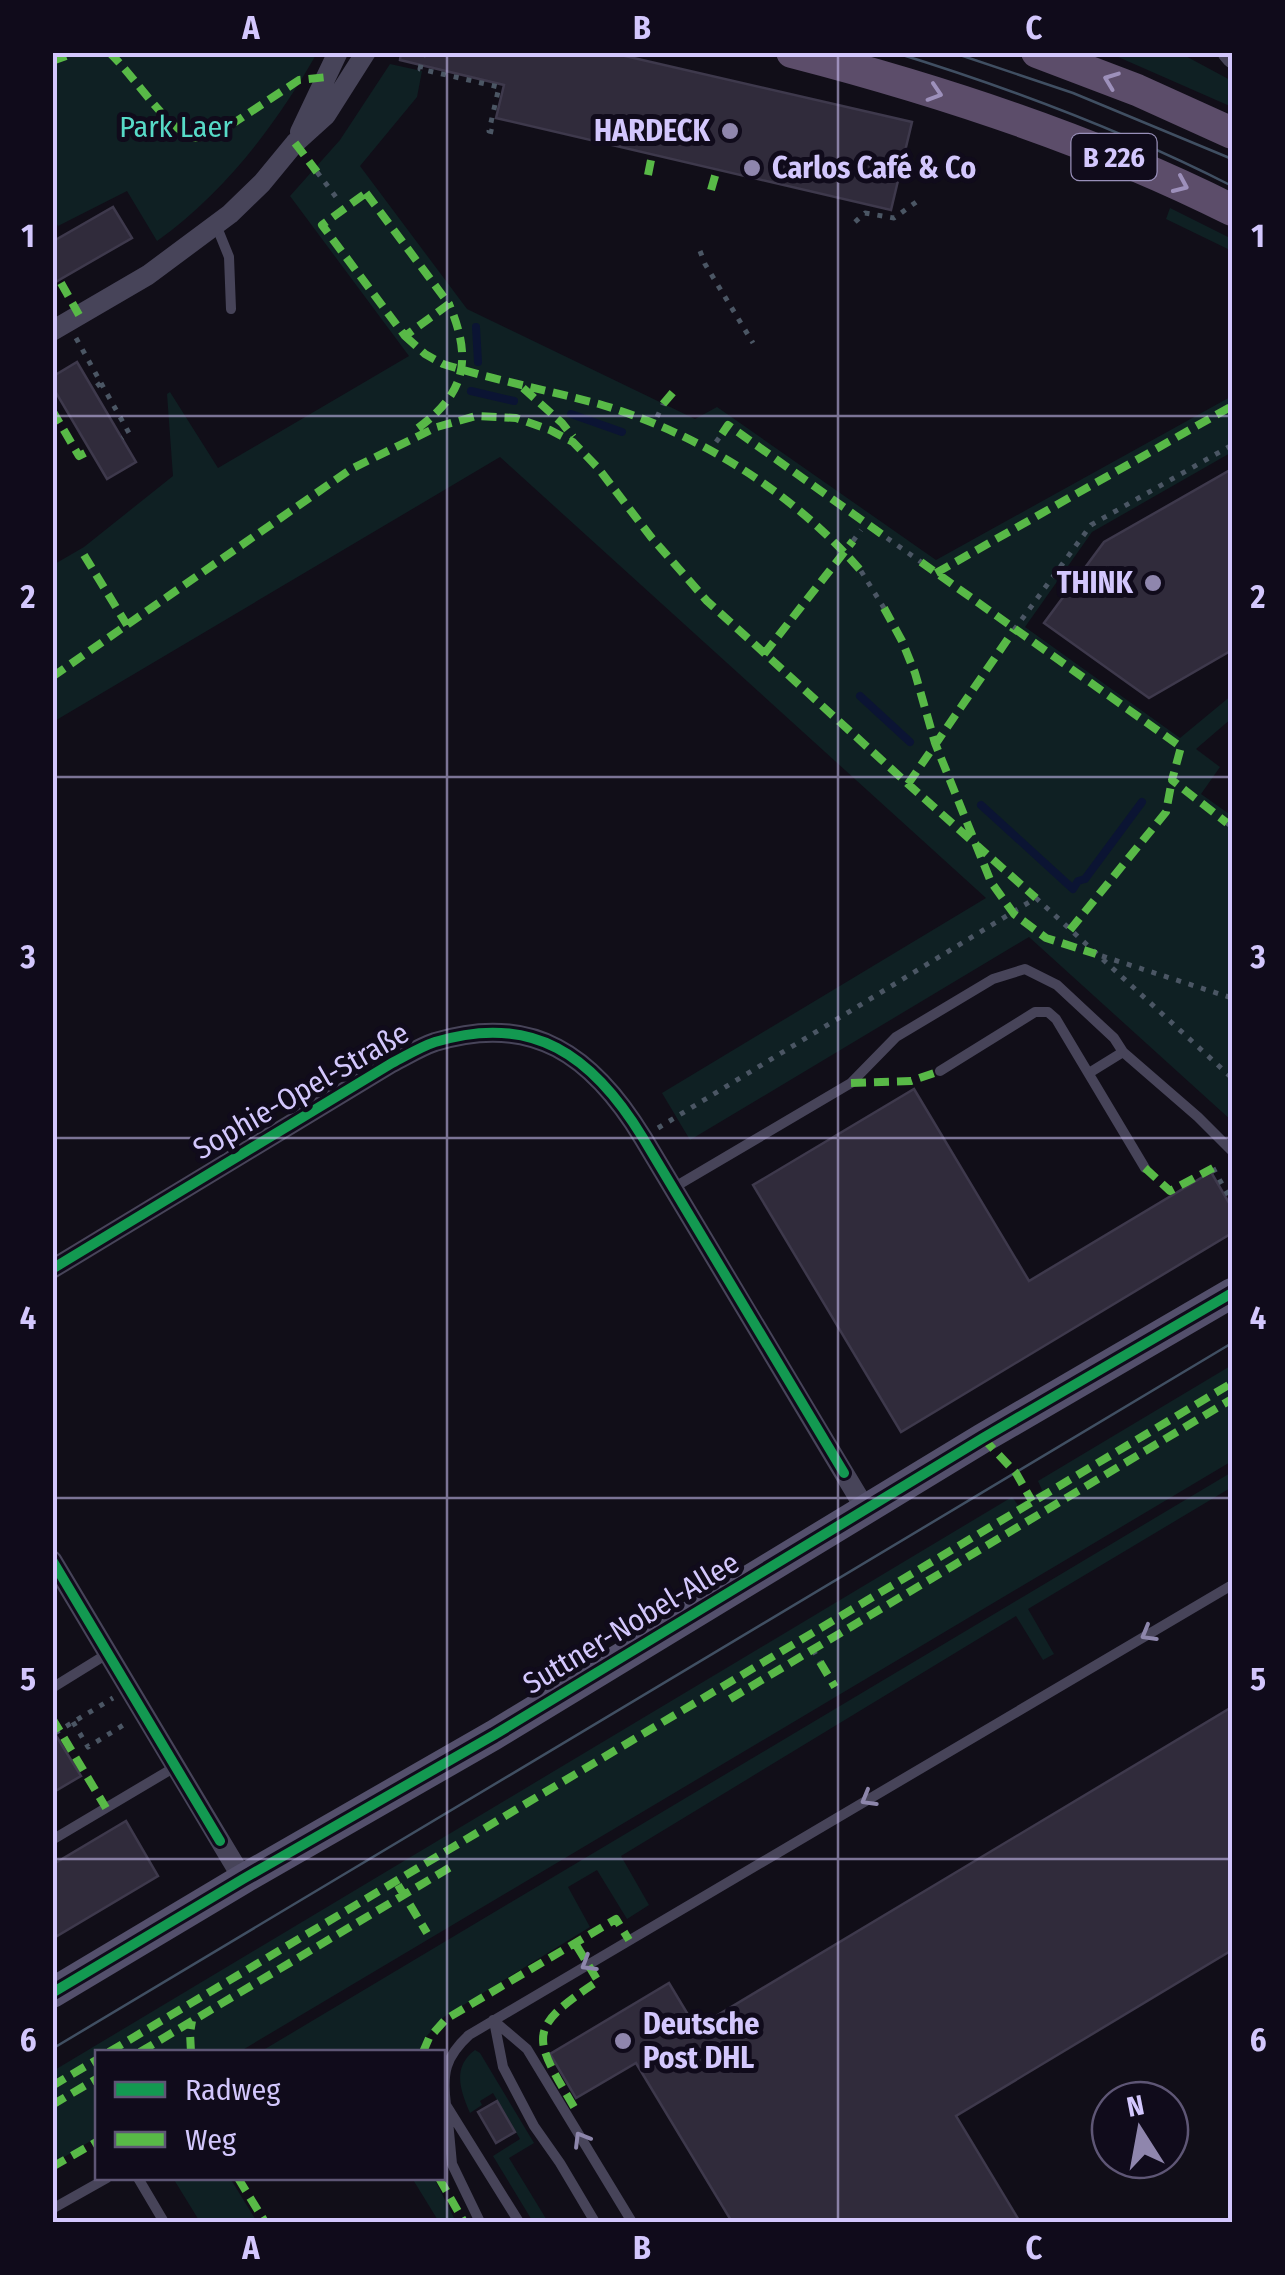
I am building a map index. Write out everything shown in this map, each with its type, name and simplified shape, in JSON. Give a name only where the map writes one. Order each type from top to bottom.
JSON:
[{"type":"main road","name":"B 226","points":[[792,52],[878,74],[993,111],[1100,151],[1232,210]]},
{"type":"main road","name":"B 226","points":[[1037,52],[1137,90],[1232,134]]},
{"type":"street","points":[[294,143],[338,52]]},
{"type":"street","points":[[60,326],[148,274],[216,225],[262,183],[294,143],[326,114],[366,52]]},
{"type":"street","points":[[1227,52],[1232,58]]},
{"type":"street","name":"Sophie-Opel-Straße","points":[[52,1268],[392,1063],[432,1043],[482,1032],[530,1036],[573,1056],[610,1088],[866,1510]]},
{"type":"street","name":"Suttner-Nobel-Allee","points":[[52,1993],[494,1735],[1232,1292]]},
{"type":"street","points":[[52,1560],[243,1879]]},
{"type":"lane","points":[[216,225],[229,257],[230,309]]},
{"type":"lane","points":[[673,1188],[852,1083],[896,1037],[994,979],[1025,969],[1057,985],[1114,1038],[1123,1052],[1232,1151]]},
{"type":"lane","points":[[940,1072],[1034,1012],[1048,1012],[1056,1019],[1145,1168]]},
{"type":"lane","points":[[1088,1073],[1123,1052]]},
{"type":"lane","points":[[445,2075],[454,2048],[469,2034],[1232,1585]]},
{"type":"lane","points":[[52,1688],[108,1654]]},
{"type":"lane","points":[[52,1840],[175,1767]]},
{"type":"lane","points":[[494,2020],[503,2067],[534,2126],[594,2222]]},
{"type":"lane","points":[[494,2020],[527,2050],[632,2222]]},
{"type":"lane","points":[[445,2094],[452,2164],[480,2222]]},
{"type":"lane","points":[[446,2104],[520,2222]]},
{"type":"lane","points":[[52,2209],[103,2180]]},
{"type":"lane","points":[[139,2180],[164,2222]]},
{"type":"path","points":[[424,52],[420,69],[498,87],[490,132],[498,133]]},
{"type":"path","points":[[317,172],[339,201]]},
{"type":"path","points":[[855,222],[865,212],[894,218],[920,200]]},
{"type":"path","points":[[700,251],[704,264],[753,343]]},
{"type":"path","points":[[60,326],[101,382],[129,433],[122,438]]},
{"type":"path","points":[[93,389],[101,382]]},
{"type":"path","points":[[657,418],[663,404]]},
{"type":"path","points":[[716,442],[722,434]]},
{"type":"path","points":[[1014,630],[1091,525],[1232,445]]},
{"type":"path","points":[[853,541],[861,530]]},
{"type":"path","points":[[887,538],[921,562]]},
{"type":"path","points":[[861,570],[884,608]]},
{"type":"path","points":[[643,1138],[1036,898],[1232,1078]]},
{"type":"path","points":[[1096,954],[1232,998]]},
{"type":"path","points":[[1213,1168],[1232,1202]]},
{"type":"path","points":[[812,1650],[820,1662]]},
{"type":"path","points":[[55,1733],[128,1689]]},
{"type":"path","points":[[74,1722],[88,1747],[143,1713]]},
{"type":"green space","name":"Park Laer","points":[[52,53],[317,53],[247,156],[205,201],[157,241],[127,191],[58,226],[53,217]]},
{"type":"green space","points":[[1109,53],[1180,53],[1232,81],[1232,107]]},
{"type":"green space","points":[[390,64],[422,71],[417,97],[360,166],[467,309],[695,419],[717,407],[936,560],[1232,396],[1232,452],[1092,532],[1025,627],[1180,738],[1232,695],[1232,718],[1196,749],[1220,767],[1201,794],[1232,816],[1232,1121],[1029,937],[690,1140],[662,1093],[986,898],[500,457],[53,722],[53,565],[84,547],[173,476],[167,394],[170,392],[218,468],[409,356],[290,196],[340,140]]},
{"type":"green space","points":[[1170,208],[1232,239],[1232,251],[1166,219]]},
{"type":"green space","points":[[1232,1365],[1232,1461],[242,2050],[95,2050],[95,2138],[53,2164],[53,2071],[1012,1497],[1018,1505],[1042,1490],[1038,1481]]},
{"type":"green space","points":[[1232,1472],[1232,1487],[1028,1609],[1054,1654],[1043,1660],[1016,1616],[621,1856],[649,1905],[627,1919],[597,1870],[568,1887],[590,1927],[444,2017],[420,2050],[263,2050]]},
{"type":"green space","points":[[475,2050],[534,2143],[509,2158],[548,2222],[533,2222],[493,2156],[520,2139],[493,2093],[470,2113],[460,2079],[463,2064]]},
{"type":"green space","points":[[174,2180],[231,2180],[257,2222],[200,2222]]},
{"type":"green space","points":[[413,2180],[435,2180],[456,2222],[439,2222]]},
{"type":"building","name":"HARDECK","points":[[401,52],[625,52],[625,56],[912,122],[891,210],[496,118],[504,85],[400,60]]},
{"type":"building","points":[[113,207],[132,238],[52,284],[52,242]]},
{"type":"building","points":[[77,362],[136,462],[107,479],[52,386],[52,377]]},
{"type":"building","name":"THINK","points":[[1232,469],[1232,650],[1149,698],[1044,623],[1104,542]]},
{"type":"building","points":[[914,1089],[1029,1281],[1211,1172],[1232,1208],[1232,1233],[901,1432],[753,1185]]},
{"type":"building","points":[[1232,1707],[1232,1950],[956,2116],[1020,2222],[732,2222],[636,2063],[576,2098],[550,2054],[669,1983],[696,2028]]},
{"type":"building","points":[[52,1729],[81,1776],[52,1793]]},
{"type":"building","points":[[126,1821],[158,1876],[52,1939],[52,1865]]},
{"type":"building","points":[[497,2101],[515,2132],[496,2143],[478,2112]]},
{"type":"waterway","points":[[476,327],[478,362]]},
{"type":"waterway","points":[[471,391],[514,401]]},
{"type":"waterway","points":[[571,414],[622,432]]},
{"type":"waterway","points":[[860,696],[910,742]]},
{"type":"waterway","points":[[981,805],[1073,889],[1085,879],[1142,802]]},
{"type":"tram line","points":[[893,52],[1066,112],[1232,186]]},
{"type":"tram line","points":[[951,52],[1073,93],[1232,159]]},
{"type":"tram line","points":[[52,2049],[1232,1343]]},
{"type":"marked path","points":[[52,61],[77,52]]},
{"type":"marked path","points":[[109,52],[160,111],[193,138],[223,130],[299,80],[327,77]]},
{"type":"marked path","points":[[295,143],[317,172]]},
{"type":"marked path","points":[[648,175],[652,155]]},
{"type":"marked path","points":[[711,190],[717,169]]},
{"type":"marked path","points":[[366,193],[449,304],[405,336],[322,225],[366,193]]},
{"type":"marked path","points":[[61,283],[79,315]]},
{"type":"marked path","points":[[418,428],[447,401],[461,373],[461,341],[449,304]]},
{"type":"marked path","points":[[405,336],[443,364],[599,404],[636,416],[707,449],[774,491],[834,542],[861,571]]},
{"type":"marked path","points":[[523,388],[573,437]]},
{"type":"marked path","points":[[663,404],[674,391]]},
{"type":"marked path","points":[[936,573],[1232,406]]},
{"type":"marked path","points":[[52,410],[79,456],[85,453]]},
{"type":"marked path","points":[[52,677],[351,469],[437,427],[476,416],[516,418],[573,442],[707,601],[1036,898]]},
{"type":"marked path","points":[[722,434],[728,425],[887,538]]},
{"type":"marked path","points":[[764,654],[853,541]]},
{"type":"marked path","points":[[84,555],[127,625]]},
{"type":"marked path","points":[[921,562],[1181,747],[1172,780],[1227,823]]},
{"type":"marked path","points":[[884,608],[915,673],[935,743],[991,882],[1014,914],[1046,938],[1096,954]]},
{"type":"marked path","points":[[908,784],[1014,630]]},
{"type":"marked path","points":[[1070,930],[1166,812],[1172,780]]},
{"type":"marked path","points":[[851,1083],[911,1081],[940,1071]]},
{"type":"marked path","points":[[1145,1168],[1170,1191],[1213,1168]]},
{"type":"marked path","points":[[112,2050],[1232,1383]]},
{"type":"marked path","points":[[730,1699],[1232,1399]]},
{"type":"marked path","points":[[983,1438],[1016,1473],[1032,1501]]},
{"type":"marked path","points":[[820,1662],[835,1687]]},
{"type":"marked path","points":[[52,1718],[106,1808]]},
{"type":"marked path","points":[[143,2050],[454,1865]]},
{"type":"marked path","points":[[398,1885],[427,1933]]},
{"type":"marked path","points":[[424,2050],[446,2019],[616,1919],[629,1940]]},
{"type":"marked path","points":[[574,2107],[550,2065],[543,2036],[558,2011],[598,1981],[575,1943]]},
{"type":"marked path","points":[[191,2050],[192,2021]]},
{"type":"marked path","points":[[52,2086],[95,2061]]},
{"type":"marked path","points":[[52,2105],[95,2080]]},
{"type":"marked path","points":[[52,2167],[95,2143]]},
{"type":"marked path","points":[[239,2180],[265,2222]]},
{"type":"marked path","points":[[440,2180],[464,2222]]},
{"type":"cycle path","points":[[52,1269],[418,1049],[470,1034],[502,1033],[531,1038],[557,1048],[581,1064],[624,1109],[844,1473]]},
{"type":"cycle path","points":[[52,1993],[494,1735],[983,1438],[1232,1293]]},
{"type":"cycle path","points":[[52,1560],[220,1841]]},
{"type":"place","name":"HARDECK","points":[[730,131]]},
{"type":"place","name":"Carlos Café & Co","points":[[752,168]]},
{"type":"place","name":"THINK","points":[[1153,583]]},
{"type":"place","name":"Deutsche Post DHL","points":[[623,2041]]}]
